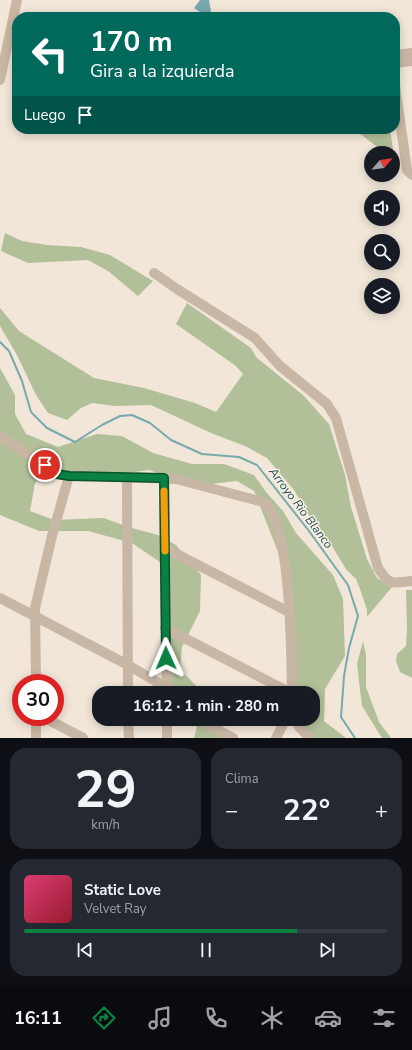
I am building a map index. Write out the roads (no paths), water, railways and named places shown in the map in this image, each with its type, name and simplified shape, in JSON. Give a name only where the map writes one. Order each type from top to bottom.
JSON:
[{"type":"street","points":[[14,12],[17,0]]},
{"type":"street","points":[[0,80],[12,24]]},
{"type":"street","points":[[400,54],[412,53]]},
{"type":"street","points":[[400,62],[412,61]]},
{"type":"street","points":[[400,118],[407,170],[412,175]]},
{"type":"street","points":[[401,124],[412,122]]},
{"type":"street","points":[[154,273],[177,290],[255,338],[280,366],[327,404],[336,418],[378,568],[386,580],[393,583],[412,581]]},
{"type":"street","points":[[0,436],[57,474],[69,476],[176,479],[263,502],[268,505],[272,512],[283,548],[289,612],[292,686]]},
{"type":"street","points":[[36,674],[35,608],[52,536],[69,476]]},
{"type":"street","points":[[127,478],[128,686]]},
{"type":"street","points":[[164,478],[166,686]]},
{"type":"street","points":[[165,548],[289,612]]},
{"type":"street","points":[[0,598],[128,665],[159,686]]},
{"type":"street","points":[[165,628],[278,686]]},
{"type":"street","points":[[36,726],[36,738]]},
{"type":"street","points":[[60,726],[83,738]]},
{"type":"street","points":[[128,726],[129,738]]},
{"type":"street","points":[[167,726],[167,738]]},
{"type":"street","points":[[210,726],[233,738]]},
{"type":"street","points":[[276,738],[282,726]]},
{"type":"street","points":[[299,726],[310,738]]},
{"type":"water","points":[[200,0],[209,0],[211,12],[200,12],[194,8]]},
{"type":"waterway","name":"Arroyo Rio Blanco","points":[[0,342],[9,351],[22,381],[31,412],[47,428],[75,442],[102,425],[120,416],[132,415],[150,423],[171,440],[202,454],[239,457],[257,465],[309,531],[348,585],[358,616],[349,648],[344,676],[341,717],[355,738]]}]
